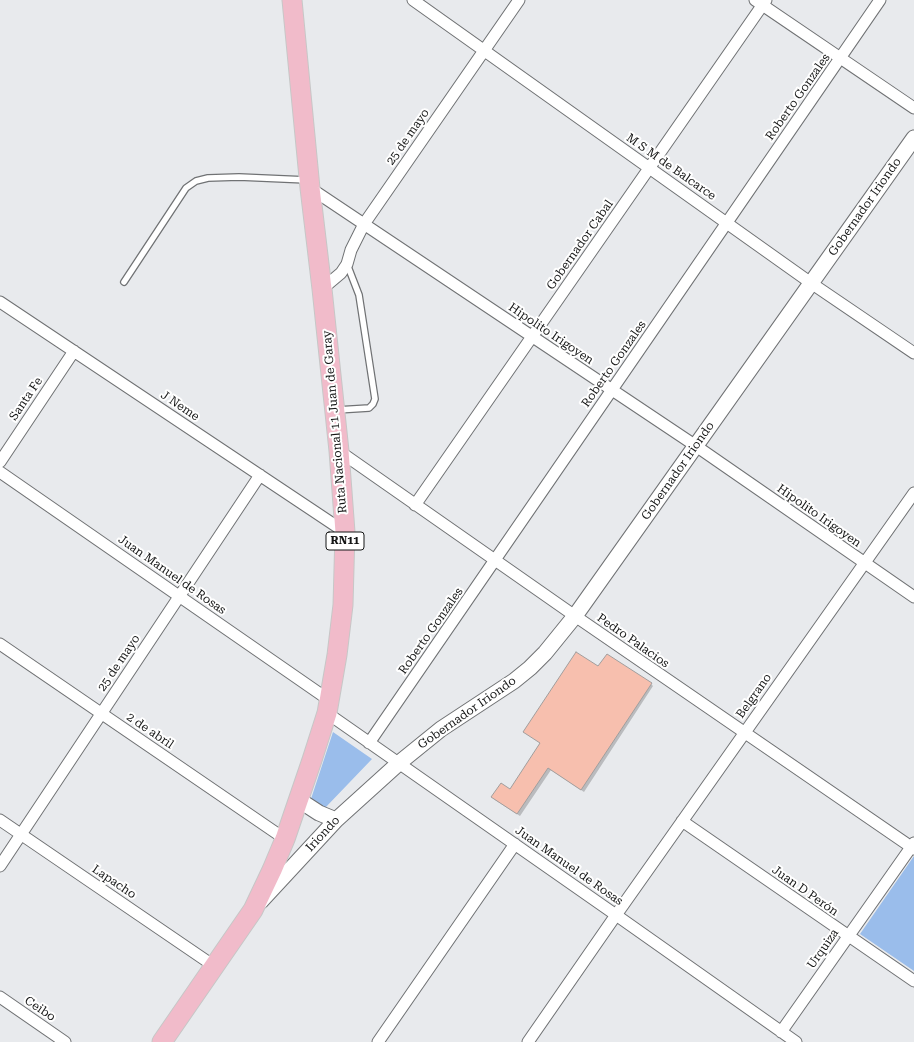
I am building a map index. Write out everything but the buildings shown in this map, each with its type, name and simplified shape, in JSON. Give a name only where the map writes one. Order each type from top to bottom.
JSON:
[{"type":"highway","name":"Ruta Nacional 11 Juan de Garay","points":[[162,1042],[253,910],[285,840],[328,706],[337,655],[343,605],[345,532],[335,410],[310,184],[292,0]]},
{"type":"main road","name":"Gobernador Iriondo","points":[[399,763],[442,729],[514,681],[545,653],[575,616],[914,138]]},
{"type":"main road","name":"Iriondo","points":[[253,910],[336,820],[399,763]]},
{"type":"main road","points":[[299,800],[319,813],[336,820]]},
{"type":"street","name":"M S M de Balcarce","points":[[413,0],[811,283],[914,354]]},
{"type":"street","name":"25 de mayo","points":[[322,289],[341,273],[347,264],[351,250],[364,224],[519,0]]},
{"type":"street","name":"Roberto Gonzales","points":[[369,743],[880,0]]},
{"type":"street","points":[[761,2],[914,108]]},
{"type":"street","name":"Gobernador Cabal","points":[[415,505],[649,168],[761,2]]},
{"type":"street","name":"Hipolito Irigoyen","points":[[310,184],[364,224],[696,446],[914,597]]},
{"type":"street","name":"J Neme","points":[[0,302],[345,532]]},
{"type":"street","name":"Santa Fe","points":[[0,462],[74,352]]},
{"type":"street","name":"Pedro Palacios","points":[[339,451],[744,733],[913,846]]},
{"type":"street","name":"Juan Manuel de Rosas","points":[[0,472],[180,596],[328,706],[369,743],[796,1042]]},
{"type":"street","name":"25 de mayo","points":[[0,866],[260,475]]},
{"type":"street","name":"Belgrano","points":[[528,1042],[914,493]]},
{"type":"street","name":"2 de abril","points":[[0,644],[285,840]]},
{"type":"street","name":"Lapacho","points":[[0,820],[214,966]]},
{"type":"street","name":"Juan D Perón","points":[[682,821],[914,981]]},
{"type":"street","points":[[378,1042],[515,844]]},
{"type":"street","name":"Urquiza","points":[[781,1032],[913,846]]},
{"type":"street","name":"Ceibo","points":[[0,998],[65,1042]]},
{"type":"lane","points":[[124,282],[186,188],[196,180],[208,178],[239,178],[310,184]]},
{"type":"lane","points":[[335,410],[369,408],[375,399],[359,295],[347,264]]},
{"type":"shaded area","points":[[333,732],[372,759],[325,808],[311,799]]},
{"type":"shaded area","points":[[914,856],[914,971],[860,934]]}]
